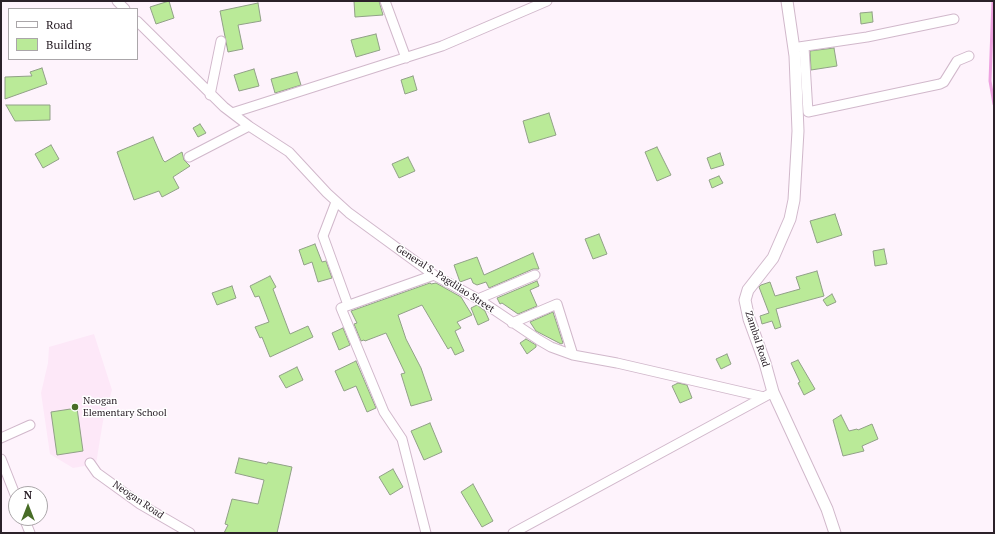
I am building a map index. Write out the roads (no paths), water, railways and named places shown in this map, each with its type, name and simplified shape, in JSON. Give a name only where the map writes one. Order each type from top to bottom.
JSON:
[{"type":"street","points":[[385,1],[406,58]]},
{"type":"street","points":[[232,113],[442,46],[547,1]]},
{"type":"street","name":"Zambal Road","points":[[787,1],[799,48],[798,131],[793,210],[773,258],[748,290],[745,300],[749,319],[765,363],[769,394],[827,509],[835,533]]},
{"type":"street","points":[[954,19],[867,37],[799,48],[808,112],[940,84],[944,82],[957,61],[969,56]]},
{"type":"street","name":"General S. Pagdilao Street","points":[[138,23],[210,95],[249,126],[289,152],[336,202],[400,252],[434,274],[478,299],[551,348],[573,356],[617,363],[769,394]]},
{"type":"street","points":[[210,95],[221,41]]},
{"type":"street","points":[[189,157],[249,126]]},
{"type":"street","points":[[336,202],[323,236],[348,305]]},
{"type":"street","points":[[426,533],[402,439],[384,412],[341,308],[434,274]]},
{"type":"street","points":[[478,299],[535,275]]},
{"type":"street","points":[[512,323],[557,304],[573,356]]},
{"type":"street","points":[[513,533],[769,394]]},
{"type":"street","points":[[1,438],[30,425]]},
{"type":"street","points":[[1,459],[12,486]]},
{"type":"street","name":"Neogan Road","points":[[90,463],[97,473],[140,504],[190,533]]},
{"type":"waterway","points":[[993,1],[990,81],[994,104]]},
{"type":"place","name":"Neogan Elementary School","points":[[75,407]]}]
